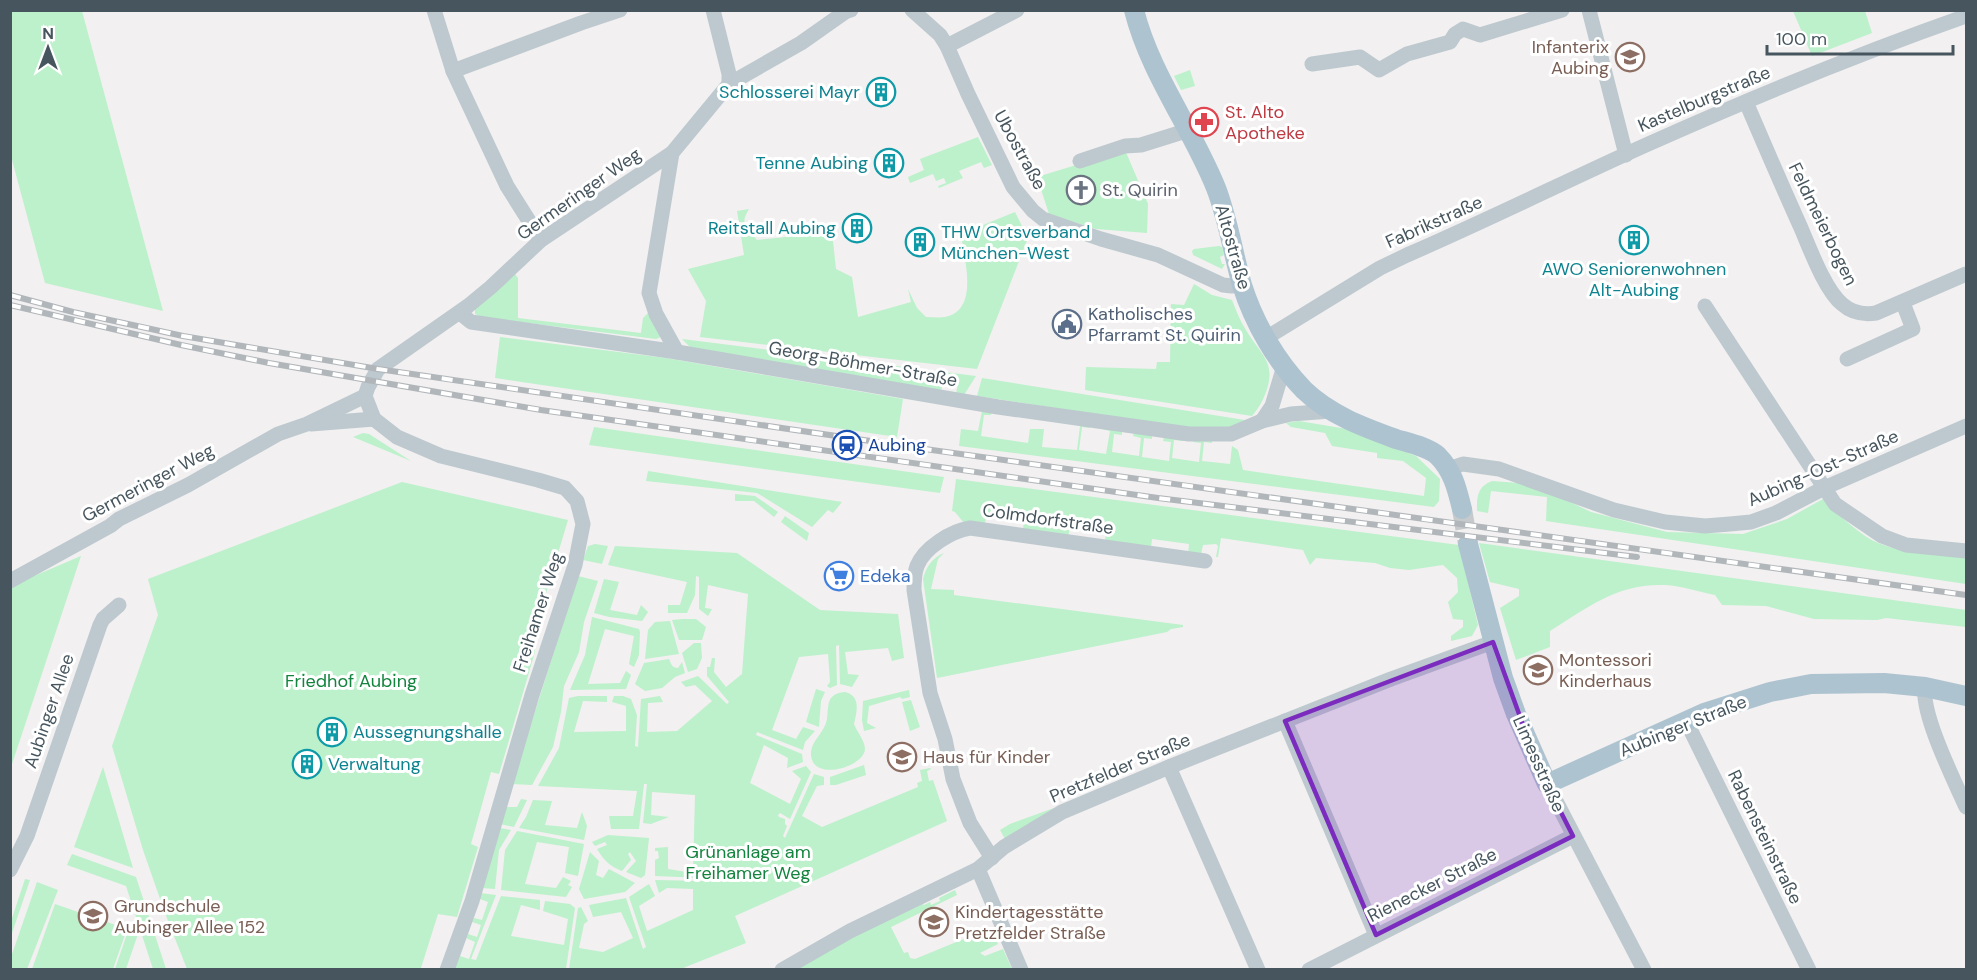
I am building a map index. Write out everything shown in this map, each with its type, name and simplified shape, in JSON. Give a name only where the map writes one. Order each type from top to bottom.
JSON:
[{"type":"main road","name":"Altostraße","points":[[1134,10],[1156,71],[1189,130],[1216,189],[1251,308],[1284,366],[1305,391],[1331,411],[1352,422],[1436,454],[1449,469]]},
{"type":"main road","points":[[1449,469],[1457,487],[1462,509]]},
{"type":"main road","name":"Limesstraße","points":[[1468,544],[1493,642],[1516,714],[1547,784]]},
{"type":"main road","name":"Aubinger Straße","points":[[1547,784],[1686,721],[1726,705],[1770,692],[1811,684],[1884,683],[1925,687],[1966,696]]},
{"type":"street","points":[[434,10],[453,71],[507,186],[541,240]]},
{"type":"street","points":[[453,71],[579,17],[620,10]]},
{"type":"street","points":[[713,10],[729,74],[729,84]]},
{"type":"street","name":"Ubostraße","points":[[912,10],[940,35],[947,46],[1013,187],[1043,219],[1101,239],[1148,251],[1223,285],[1243,285]]},
{"type":"street","points":[[947,46],[1017,10]]},
{"type":"street","points":[[1312,64],[1360,57],[1379,70],[1407,54],[1450,42],[1455,34],[1463,29],[1480,35],[1562,10]]},
{"type":"street","points":[[1589,10],[1626,155]]},
{"type":"street","name":"Germeringer Weg","points":[[10,581],[119,519],[188,485],[278,434],[306,424],[366,396],[368,387],[378,369],[460,313],[491,288],[541,240],[672,153],[729,84],[801,43],[847,11]]},
{"type":"street","name":"Kastelburgstraße","points":[[1626,155],[1746,102],[1966,16]]},
{"type":"street","name":"Feldmeierbogen","points":[[1746,102],[1812,255],[1841,304],[1853,312],[1869,314],[1903,303],[1966,274]]},
{"type":"street","points":[[1080,161],[1125,146],[1141,144],[1189,130]]},
{"type":"street","points":[[672,153],[650,293],[656,314],[677,352]]},
{"type":"street","name":"Fabrikstraße","points":[[1266,338],[1380,268],[1626,155]]},
{"type":"street","points":[[1847,359],[1913,329],[1903,303]]},
{"type":"street","points":[[1705,306],[1835,504],[1882,536],[1906,544],[1966,551]]},
{"type":"street","name":"Georg-Böhmer-Straße","points":[[460,313],[471,322],[677,352],[998,407],[1189,434],[1231,434],[1262,421],[1291,414],[1331,411]]},
{"type":"street","points":[[1262,421],[1272,406],[1284,366]]},
{"type":"street","points":[[366,396],[374,419]]},
{"type":"street","name":"Germeringer Weg","points":[[306,424],[374,419]]},
{"type":"street","name":"Freihamer Weg","points":[[374,419],[397,437],[441,456],[565,488],[578,501],[583,524],[575,565],[532,694],[472,901],[447,969]]},
{"type":"street","name":"Aubing-Ost-Straße","points":[[1449,469],[1463,464],[1499,469],[1614,510],[1665,522],[1705,526],[1751,522],[1776,513],[1824,488],[1966,426]]},
{"type":"street","name":"Colmdorfstraße","points":[[992,858],[970,823],[957,791],[945,739],[930,693],[914,590],[914,574],[919,562],[928,551],[951,534],[970,528],[1205,561]]},
{"type":"street","name":"Aubinger Allee","points":[[10,870],[27,836],[100,625],[103,619],[119,605]]},
{"type":"street","name":"Pretzfelder Straße","points":[[782,969],[850,931],[978,869],[1004,847],[1062,812],[1169,766],[1391,679],[1493,642]]},
{"type":"street","points":[[1925,687],[1924,699],[1966,807]]},
{"type":"street","name":"Rabensteinstraße","points":[[1686,721],[1809,969]]},
{"type":"street","points":[[1285,722],[1376,935]]},
{"type":"street","points":[[1169,766],[1258,969]]},
{"type":"street","name":"Limesstraße","points":[[1547,784],[1644,969]]},
{"type":"street","name":"Rienecker Straße","points":[[1309,969],[1573,836]]},
{"type":"street","points":[[978,869],[1021,969]]},
{"type":"highlighted area","points":[[1493,642],[1539,769],[1573,836],[1376,935],[1285,721]]},
{"type":"green space","points":[[10,11],[82,11],[163,311],[45,283],[11,156]]},
{"type":"green space","points":[[1793,11],[1865,11],[1872,33],[1812,56]]},
{"type":"green space","points":[[1190,70],[1195,86],[1181,90],[1174,76]]},
{"type":"green space","points":[[978,137],[992,165],[984,168],[981,162],[959,171],[963,178],[939,188],[938,186],[946,183],[944,178],[936,181],[933,174],[910,183],[908,177],[924,170],[920,159]]},
{"type":"green space","points":[[1125,150],[1148,204],[1147,233],[1096,229],[1049,214],[1037,177]]},
{"type":"green space","points":[[749,209],[744,222],[745,226],[757,240],[832,232],[836,269],[852,277],[858,317],[911,302],[908,289],[917,308],[926,317],[945,317],[956,312],[963,305],[967,282],[961,234],[1015,212],[1028,238],[977,369],[700,337],[706,301],[688,269],[744,255],[737,211]]},
{"type":"green space","points":[[1222,247],[1224,255],[1220,257],[1222,264],[1225,264],[1222,269],[1193,255],[1194,249]]},
{"type":"green space","points":[[515,274],[518,278],[518,318],[641,333],[643,318],[649,312],[661,337],[656,339],[481,317],[475,314],[475,309]]},
{"type":"green space","points":[[1194,284],[1212,295],[1232,300],[1244,327],[1265,359],[1269,382],[1263,399],[1252,416],[1085,390],[1086,367],[1156,369],[1157,362],[1170,362],[1171,304],[1184,305]]},
{"type":"green space","points":[[500,337],[666,358],[903,399],[897,437],[495,378]]},
{"type":"green space","points":[[682,339],[976,376],[964,395],[956,394],[958,383],[944,381],[941,391],[693,350]]},
{"type":"green space","points":[[982,378],[1251,421],[1234,429],[1199,430],[977,396]]},
{"type":"green space","points":[[982,411],[992,412],[991,415],[984,415],[981,436],[1028,443],[1030,429],[1044,429],[1042,447],[1077,450],[1080,426],[1090,426],[1090,428],[1082,427],[1079,450],[1106,454],[1110,431],[1103,428],[1122,431],[1122,435],[1114,434],[1112,452],[1139,456],[1141,438],[1133,436],[1134,432],[1152,434],[1152,439],[1144,438],[1142,457],[1169,461],[1171,442],[1163,441],[1164,437],[1183,438],[1183,441],[1174,440],[1172,458],[1199,462],[1201,443],[1193,442],[1194,439],[1212,441],[1212,443],[1204,442],[1202,461],[1230,464],[1232,446],[1238,450],[1243,470],[1424,496],[1426,478],[1403,461],[1377,458],[1377,453],[1332,446],[1325,433],[1291,427],[1286,423],[1299,421],[1347,429],[1416,456],[1440,479],[1439,501],[1434,507],[959,446],[961,429],[978,431]]},
{"type":"green space","points":[[594,427],[944,477],[940,493],[589,445]]},
{"type":"green space","points":[[363,433],[369,434],[411,461],[353,437]]},
{"type":"green space","points":[[648,471],[842,502],[833,513],[828,510],[812,527],[757,493],[646,481]]},
{"type":"green space","points":[[956,479],[1459,545],[1478,625],[1472,636],[1451,641],[1451,636],[1463,627],[1463,620],[1453,619],[1448,602],[1458,592],[1457,578],[1443,565],[1409,570],[1390,568],[1375,563],[1316,558],[1310,565],[1303,550],[1221,538],[1218,557],[1216,557],[1218,546],[1216,544],[1203,545],[1201,554],[1188,554],[1189,544],[1152,539],[1151,548],[1105,542],[1106,533],[1070,528],[1068,537],[1023,530],[1024,521],[986,516],[985,524],[964,523],[952,511]]},
{"type":"green space","points":[[1492,481],[1519,483],[1551,493],[1591,512],[1667,532],[1743,534],[1787,519],[1823,499],[1856,529],[1878,543],[1910,552],[1966,558],[1966,584],[1546,521],[1547,497],[1491,491],[1488,513],[1477,511],[1481,489]]},
{"type":"green space","name":"Friedhof Aubing","points":[[402,482],[568,520],[535,630],[535,652],[499,774],[491,772],[471,844],[478,847],[457,917],[438,914],[421,968],[413,970],[187,969],[143,850],[112,746],[158,615],[148,579]]},
{"type":"green space","points":[[735,494],[755,496],[778,512],[774,517],[754,501],[735,501]]},
{"type":"green space","points":[[785,516],[809,533],[807,541],[781,522]]},
{"type":"green space","points":[[1479,543],[1966,610],[1966,627],[1886,618],[1877,620],[1814,619],[1766,606],[1722,605],[1715,595],[1665,585],[1648,585],[1618,592],[1591,605],[1550,631],[1550,647],[1516,660],[1500,608],[1519,596],[1519,589],[1490,582]]},
{"type":"green space","points":[[595,544],[608,546],[602,564],[583,560],[588,546]]},
{"type":"green space","name":"Grünanlage am Freihamer Weg","points":[[615,546],[737,553],[820,610],[898,614],[904,658],[892,661],[888,648],[845,652],[848,674],[859,675],[852,687],[840,684],[839,645],[836,646],[837,685],[830,688],[827,686],[830,682],[828,654],[799,657],[772,730],[796,739],[803,727],[815,731],[805,742],[803,750],[757,732],[756,735],[802,754],[803,762],[787,768],[788,758],[764,745],[750,783],[790,804],[801,779],[792,771],[806,766],[811,772],[790,819],[780,813],[778,815],[785,819],[787,826],[783,836],[785,838],[814,774],[824,777],[824,785],[817,786],[802,816],[822,827],[918,787],[917,783],[922,781],[920,770],[930,768],[927,771],[929,781],[933,780],[947,821],[735,916],[746,943],[679,970],[569,969],[578,908],[581,907],[588,921],[584,924],[579,948],[603,952],[633,938],[621,912],[593,917],[589,905],[626,898],[643,949],[646,947],[629,897],[649,884],[655,896],[639,906],[647,931],[693,910],[693,889],[667,888],[659,893],[655,880],[703,881],[703,878],[655,876],[655,860],[659,858],[655,848],[668,847],[668,869],[693,873],[695,795],[652,792],[651,815],[669,817],[651,824],[643,823],[647,784],[644,784],[639,829],[611,829],[609,816],[633,816],[637,791],[538,786],[559,748],[569,698],[607,696],[607,702],[583,701],[574,732],[626,731],[626,706],[612,702],[614,696],[631,699],[637,715],[635,746],[638,747],[641,699],[660,696],[663,702],[648,703],[647,732],[677,731],[712,701],[695,685],[686,687],[681,682],[698,676],[727,704],[729,702],[707,676],[707,667],[710,667],[712,658],[715,658],[714,672],[726,687],[742,674],[748,594],[708,585],[705,608],[712,609],[708,616],[699,609],[699,577],[696,576],[695,595],[687,613],[668,613],[668,605],[680,605],[687,582],[608,565]]},
{"type":"green space","points":[[944,553],[938,559],[931,589],[954,590],[954,595],[1183,625],[1183,627],[937,678],[923,579],[930,563]]},
{"type":"green space","points":[[81,556],[11,767],[11,588]]},
{"type":"green space","points":[[578,576],[598,581],[584,622],[579,652],[564,686],[553,747],[532,785],[512,784]]},
{"type":"green space","points":[[604,579],[619,582],[610,610],[637,615],[641,605],[648,612],[642,621],[594,613]]},
{"type":"green space","points":[[592,617],[639,629],[639,655],[634,667],[629,664],[634,636],[605,629],[588,684],[620,683],[626,671],[631,675],[626,689],[570,690],[585,655]]},
{"type":"green space","points":[[696,619],[706,627],[702,640],[679,640],[672,620]]},
{"type":"green space","points":[[670,621],[679,654],[645,659],[648,630],[655,622]]},
{"type":"green space","points":[[694,643],[701,643],[702,658],[697,669],[688,672],[682,653]]},
{"type":"green space","points":[[669,659],[676,668],[682,662],[685,673],[675,677],[662,688],[645,691],[635,684],[644,663]]},
{"type":"green space","points":[[816,689],[825,692],[821,701],[819,727],[806,722]]},
{"type":"green space","points":[[909,690],[910,697],[902,699],[900,697],[869,706],[867,723],[876,728],[864,731],[863,701]]},
{"type":"green space","points":[[845,692],[856,700],[854,724],[865,749],[856,762],[827,770],[818,767],[813,762],[811,752],[826,724],[831,697]]},
{"type":"green space","points":[[911,700],[920,727],[910,731],[902,702]]},
{"type":"green space","points":[[864,765],[866,775],[830,785],[830,777]]},
{"type":"green space","points":[[103,767],[133,868],[74,847]]},
{"type":"green space","points":[[521,799],[527,800],[514,827],[500,824],[506,807],[517,807]]},
{"type":"green space","points":[[533,800],[552,801],[545,825],[577,828],[582,812],[587,826],[584,840],[519,828]]},
{"type":"green space","points":[[1054,808],[1005,839],[1000,830],[1010,824]]},
{"type":"green space","points":[[500,828],[511,830],[499,850],[495,889],[482,888]]},
{"type":"green space","points":[[517,831],[584,844],[578,876],[565,873],[569,847],[537,842],[525,884],[556,888],[563,877],[571,881],[568,885],[572,887],[566,897],[501,890],[505,850]]},
{"type":"green space","points":[[608,835],[649,838],[645,875],[641,878],[626,872],[636,861],[630,852],[628,854],[631,860],[622,871],[605,859],[597,849],[607,845],[605,842],[595,846],[592,842]]},
{"type":"green space","points":[[590,852],[599,861],[596,875],[603,878],[609,869],[635,883],[625,892],[584,899],[579,889]]},
{"type":"green space","points":[[72,854],[136,877],[166,969],[153,969],[126,886],[67,865]]},
{"type":"green space","points":[[25,879],[30,880],[11,936],[11,921]]},
{"type":"green space","points":[[37,882],[58,890],[27,969],[11,969],[11,957]]},
{"type":"green space","points":[[955,890],[957,895],[891,927],[904,953],[908,952],[910,958],[915,959],[992,930],[998,944],[980,953],[985,956],[1003,949],[1012,969],[794,970],[856,935],[922,904],[930,902],[931,905],[940,901],[939,898]]},
{"type":"green space","points":[[480,893],[496,895],[471,959],[476,960],[501,896],[540,900],[540,910],[521,905],[511,936],[564,945],[568,919],[543,911],[545,901],[570,904],[575,908],[566,969],[454,970],[460,956],[469,959],[475,942],[466,938],[468,934],[477,937],[481,925],[472,922],[474,918],[482,920],[488,902],[480,899]]},
{"type":"green space","points":[[55,904],[127,929],[113,969],[32,969]]},
{"type":"green space","points":[[128,931],[138,934],[126,969],[115,969]]},
{"type":"tunnel","points":[[1462,509],[1468,544]]},
{"type":"railway","points":[[10,295],[73,312],[183,336],[378,369],[932,450],[1966,595]]},
{"type":"railway","points":[[10,305],[269,363],[541,410],[1158,498],[1637,557]]},
{"type":"place","name":"Infanterix Aubing","points":[[1630,57]]},
{"type":"place","name":"Schlosserei Mayr","points":[[881,92]]},
{"type":"place","name":"St. Alto Apotheke","points":[[1204,122]]},
{"type":"place","name":"Tenne Aubing","points":[[889,163]]},
{"type":"place","name":"St. Quirin","points":[[1081,190]]},
{"type":"place","name":"Reitstall Aubing","points":[[857,228]]},
{"type":"place","name":"AWO Seniorenwohnen Alt-Aubing","points":[[1634,240]]},
{"type":"place","name":"THW Ortsverband München-West","points":[[920,242]]},
{"type":"place","name":"Katholisches Pfarramt St. Quirin","points":[[1067,324]]},
{"type":"place","name":"Aubing","points":[[847,445]]},
{"type":"place","name":"Edeka","points":[[839,576]]},
{"type":"place","name":"Montessori Kinderhaus","points":[[1538,670]]},
{"type":"place","name":"Aussegnungshalle","points":[[332,732]]},
{"type":"place","name":"Haus für Kinder","points":[[902,757]]},
{"type":"place","name":"Verwaltung","points":[[307,764]]},
{"type":"place","name":"Grundschule Aubinger Allee 152","points":[[93,916]]},
{"type":"place","name":"Kindertagesstätte Pretzfelder Straße","points":[[934,922]]}]
